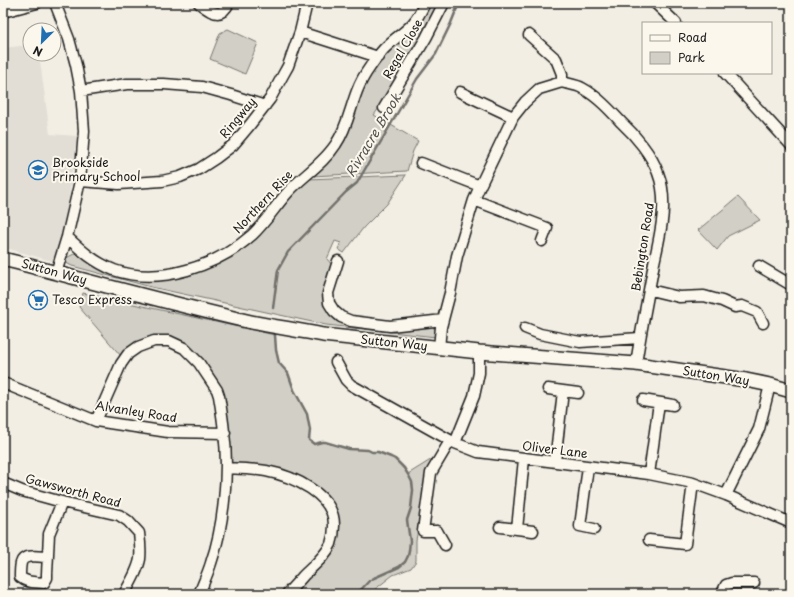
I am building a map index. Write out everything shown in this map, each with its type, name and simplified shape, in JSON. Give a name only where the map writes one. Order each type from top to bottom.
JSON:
[{"type":"main road","name":"Sutton Way","points":[[3,259],[252,322],[323,335],[479,352],[636,364],[746,380],[791,391]]},
{"type":"street","points":[[3,12],[37,3]]},
{"type":"street","points":[[55,3],[69,39],[76,65],[81,91],[84,131],[80,181],[67,237],[56,273]]},
{"type":"street","points":[[199,3],[213,12],[219,12],[223,11],[229,3]]},
{"type":"street","name":"Ringway","points":[[80,181],[119,184],[162,181],[180,177],[211,162],[233,146],[264,106],[288,66],[300,32],[307,3]]},
{"type":"street","name":"Northern Rise","points":[[67,237],[91,258],[115,270],[137,274],[150,275],[181,272],[214,261],[225,255],[253,234],[294,186],[330,153],[341,136],[349,118],[357,90],[370,67],[386,46],[415,21],[425,3]]},
{"type":"street","name":"Regal Close","points":[[384,108],[426,38],[444,3]]},
{"type":"street","points":[[655,3],[675,22]]},
{"type":"street","points":[[300,32],[378,57]]},
{"type":"street","points":[[439,348],[443,320],[457,256],[474,200],[480,186],[514,117],[524,102],[539,90],[562,82],[562,74],[556,59],[529,35]]},
{"type":"street","points":[[726,74],[791,145]]},
{"type":"street","name":"Bebington Road","points":[[562,82],[582,88],[602,102],[629,130],[649,156],[658,173],[663,198],[662,220],[636,364]]},
{"type":"street","points":[[81,91],[128,84],[202,87],[230,94],[264,106]]},
{"type":"street","points":[[460,92],[514,117]]},
{"type":"street","points":[[421,163],[480,186]]},
{"type":"street","points":[[474,200],[548,228],[542,242]]},
{"type":"street","points":[[338,261],[328,293],[329,303],[334,311],[341,317],[351,321],[390,326],[443,320]]},
{"type":"street","points":[[759,266],[791,286]]},
{"type":"street","points":[[650,290],[679,297],[704,296],[722,301],[735,307],[743,302],[757,312],[762,322]]},
{"type":"street","points":[[526,328],[540,334],[580,342],[640,338]]},
{"type":"street","points":[[96,421],[121,364],[128,354],[138,347],[154,341],[169,341],[184,348],[199,363],[217,390],[225,433],[226,468],[224,503],[212,562],[199,594]]},
{"type":"street","points":[[445,545],[437,531],[423,531],[431,473],[452,442],[474,396],[479,373],[479,352]]},
{"type":"street","name":"Oliver Lane","points":[[336,362],[346,380],[351,385],[452,442],[478,452],[649,474],[692,483],[726,495],[791,523]]},
{"type":"street","name":"Alvanley Road","points":[[3,383],[96,421],[168,432],[225,433]]},
{"type":"street","points":[[726,495],[759,429],[770,385]]},
{"type":"street","points":[[548,389],[578,393]]},
{"type":"street","points":[[555,462],[563,391]]},
{"type":"street","points":[[643,400],[673,405]]},
{"type":"street","points":[[649,474],[659,403]]},
{"type":"street","points":[[517,529],[524,459]]},
{"type":"street","points":[[588,467],[580,526],[594,529]]},
{"type":"street","points":[[226,468],[266,471],[290,478],[317,494],[327,503],[331,511],[334,523],[334,534],[331,544],[318,562],[286,594]]},
{"type":"street","name":"Gawsworth Road","points":[[3,482],[22,491],[119,515],[128,521],[139,533],[140,559],[132,580],[124,594]]},
{"type":"street","points":[[649,540],[685,544],[692,483]]},
{"type":"street","points":[[48,557],[49,534],[62,502]]},
{"type":"street","points":[[500,527],[533,531]]},
{"type":"street","points":[[724,594],[723,591],[726,586],[732,583],[754,583]]},
{"type":"shaded area","name":"Brookside Primary School","points":[[22,46],[22,62],[40,62],[50,134],[77,136],[68,204],[55,262],[3,247],[3,48]]},
{"type":"green space","points":[[428,3],[439,3],[410,60],[374,115],[418,141],[413,151],[407,171],[312,176],[357,99],[372,69]]},
{"type":"green space","points":[[228,29],[258,43],[245,74],[210,59],[220,33]]},
{"type":"green space","points":[[406,175],[387,204],[364,227],[344,253],[338,249],[341,243],[335,241],[327,259],[332,265],[325,293],[339,321],[432,326],[437,332],[436,337],[326,325],[151,287],[72,266],[64,259],[78,252],[135,277],[218,262],[308,179]]},
{"type":"green space","points":[[738,197],[760,220],[728,236],[717,250],[698,230]]},
{"type":"green space","points":[[83,293],[275,335],[279,363],[288,373],[294,390],[307,414],[310,430],[309,440],[314,444],[325,442],[349,449],[378,452],[395,459],[408,474],[437,456],[426,473],[422,508],[416,540],[416,561],[411,568],[393,575],[369,594],[292,594],[321,564],[337,525],[310,486],[230,464],[227,417],[188,346],[179,339],[166,336],[153,336],[145,338],[127,348],[121,356],[79,307]]},
{"type":"waterway","name":"Rivracre Brook","points":[[273,308],[278,270],[288,252],[346,192],[357,183],[417,79],[436,54],[459,3]]},
{"type":"waterway","name":"Rivracre Brook","points":[[275,335],[279,363],[288,373],[294,390],[307,414],[310,430],[309,440],[314,444],[325,442],[349,449],[378,452],[391,457],[404,468],[412,482],[413,490],[411,508],[407,520],[410,541],[408,556],[405,562],[399,567],[369,581],[357,594]]},
{"type":"place","name":"Brookside Primary School","points":[[38,170]]},
{"type":"place","name":"Tesco Express","points":[[38,300]]}]
